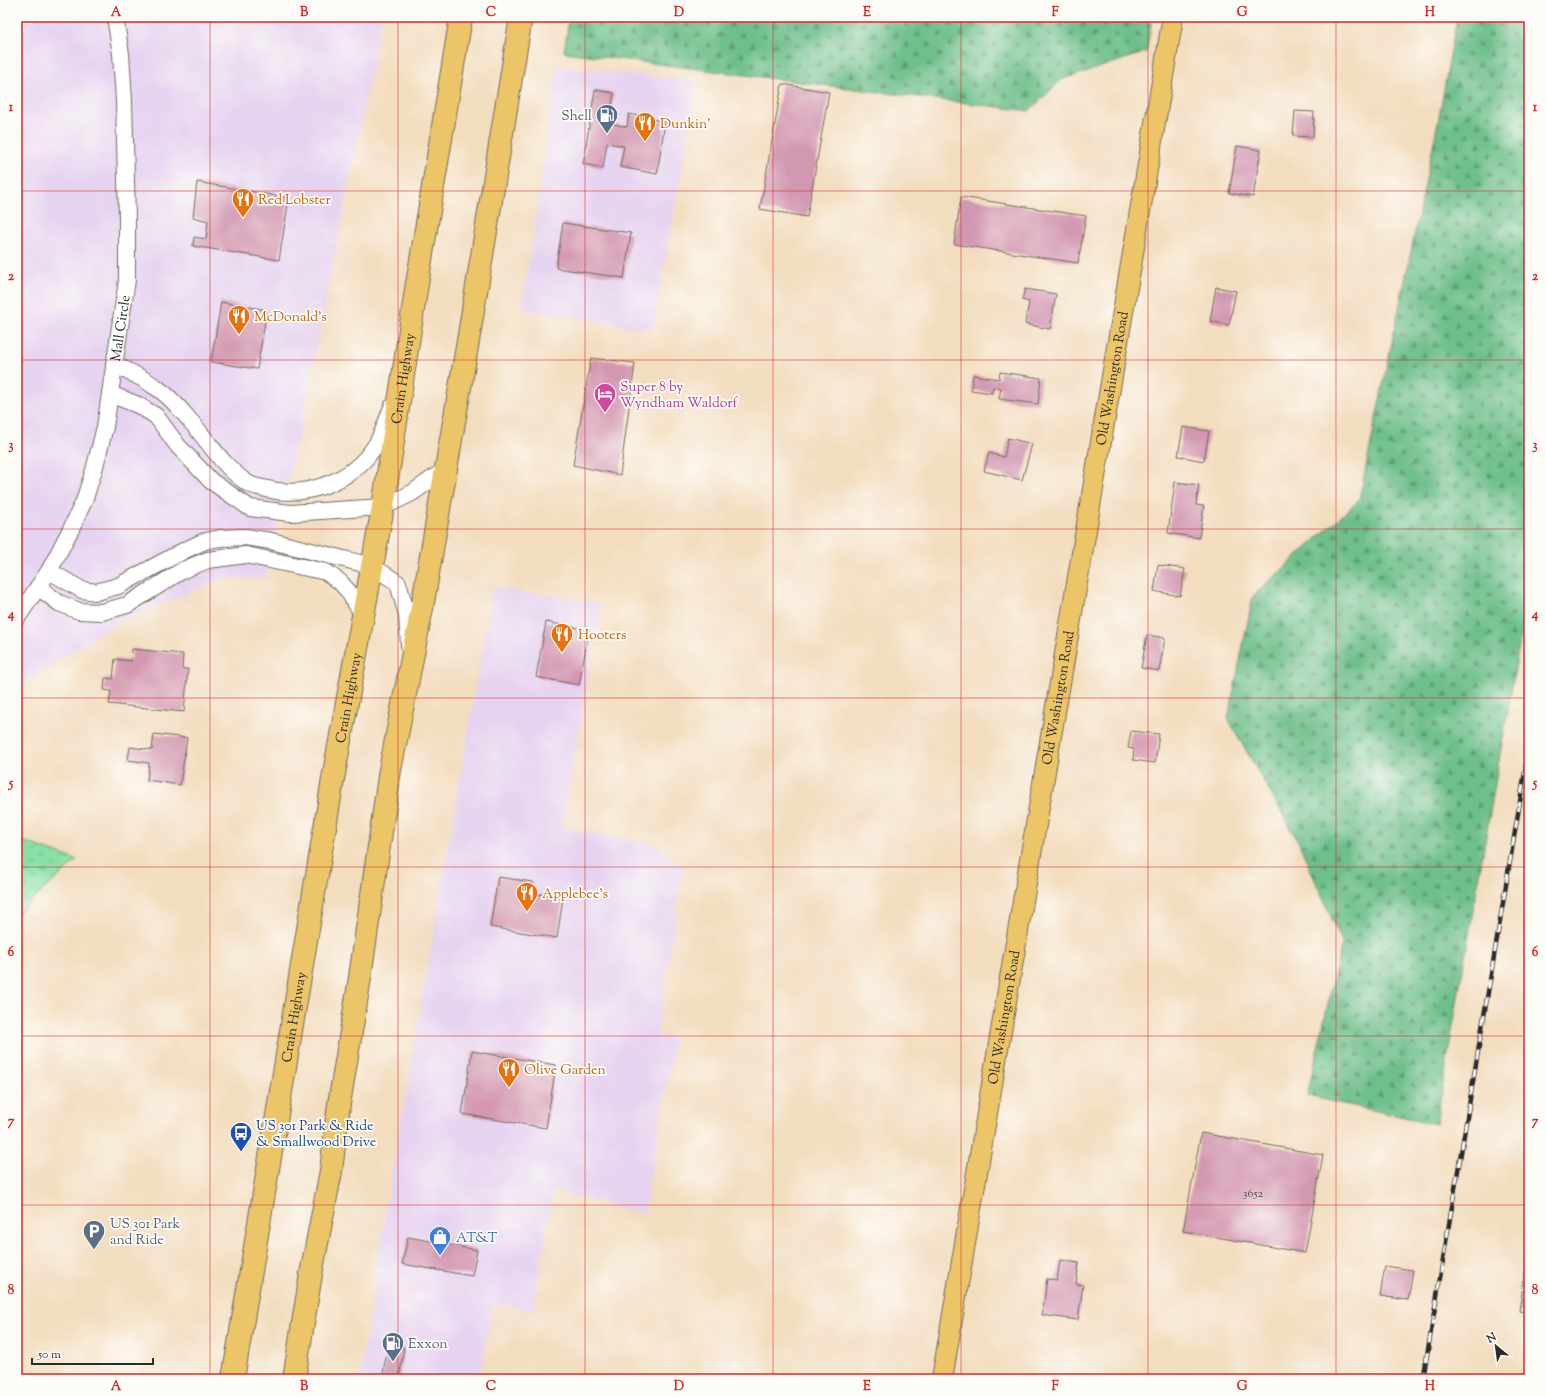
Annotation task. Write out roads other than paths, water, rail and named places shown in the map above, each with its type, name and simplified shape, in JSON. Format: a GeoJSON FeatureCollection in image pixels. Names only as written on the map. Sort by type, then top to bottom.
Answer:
{"type":"FeatureCollection","features":[{"type":"Feature","properties":{"kind":"highway","name":"Crain Highway"},"geometry":{"type":"LineString","coordinates":[[234,1379],[332,779],[372,566],[462,17]]}},
{"type":"Feature","properties":{"kind":"highway"},"geometry":{"type":"LineString","coordinates":[[294,1379],[311,1274],[331,1171],[339,1104],[360,984],[390,770],[422,608],[446,469],[520,17]]}},
{"type":"Feature","properties":{"kind":"main road","name":"Old Washington Road"},"geometry":{"type":"LineString","coordinates":[[942,1379],[1173,17]]}},
{"type":"Feature","properties":{"kind":"street","name":"Mall Circle"},"geometry":{"type":"LineString","coordinates":[[17,618],[49,571],[84,501],[105,427],[127,280],[127,226],[121,54],[115,17]]}},
{"type":"Feature","properties":{"kind":"street"},"geometry":{"type":"LineString","coordinates":[[114,364],[155,386],[193,424],[225,465],[247,484],[269,490],[290,493],[318,488],[338,481],[361,463],[376,446],[401,387]]}},
{"type":"Feature","properties":{"kind":"street"},"geometry":{"type":"LineString","coordinates":[[110,394],[138,405],[156,416],[178,446],[211,482],[250,508],[290,513],[382,507],[412,493],[446,469]]}},
{"type":"Feature","properties":{"kind":"street"},"geometry":{"type":"LineString","coordinates":[[49,571],[82,590],[96,592],[118,586],[197,544],[217,538],[235,537],[271,541],[372,566],[398,583],[407,615],[410,666]]}},
{"type":"Feature","properties":{"kind":"street"},"geometry":{"type":"LineString","coordinates":[[38,587],[59,603],[79,611],[102,612],[127,605],[183,570],[208,560],[246,555],[326,572],[344,586],[363,615]]}},
{"type":"Feature","properties":{"kind":"railway"},"geometry":{"type":"LineString","coordinates":[[1423,1379],[1529,748]]}},
{"type":"Feature","properties":{"kind":"place","name":"Shell"},"geometry":{"type":"Point","coordinates":[607,134]}},
{"type":"Feature","properties":{"kind":"place","name":"Dunkin'"},"geometry":{"type":"Point","coordinates":[645,142]}},
{"type":"Feature","properties":{"kind":"place","name":"Red Lobster"},"geometry":{"type":"Point","coordinates":[243,218]}},
{"type":"Feature","properties":{"kind":"place","name":"McDonald's"},"geometry":{"type":"Point","coordinates":[239,336]}},
{"type":"Feature","properties":{"kind":"place","name":"Super 8 by Wyndham Waldorf"},"geometry":{"type":"Point","coordinates":[605,414]}},
{"type":"Feature","properties":{"kind":"place","name":"Hooters"},"geometry":{"type":"Point","coordinates":[562,654]}},
{"type":"Feature","properties":{"kind":"place","name":"Applebee's"},"geometry":{"type":"Point","coordinates":[527,912]}},
{"type":"Feature","properties":{"kind":"place","name":"Olive Garden"},"geometry":{"type":"Point","coordinates":[509,1088]}},
{"type":"Feature","properties":{"kind":"place","name":"US 301 Park & Ride & Smallwood Drive"},"geometry":{"type":"Point","coordinates":[241,1152]}},
{"type":"Feature","properties":{"kind":"place","name":"US 301 Park and Ride"},"geometry":{"type":"Point","coordinates":[94,1250]}},
{"type":"Feature","properties":{"kind":"place","name":"AT&T"},"geometry":{"type":"Point","coordinates":[440,1256]}},
{"type":"Feature","properties":{"kind":"place","name":"Exxon"},"geometry":{"type":"Point","coordinates":[393,1362]}}]}
